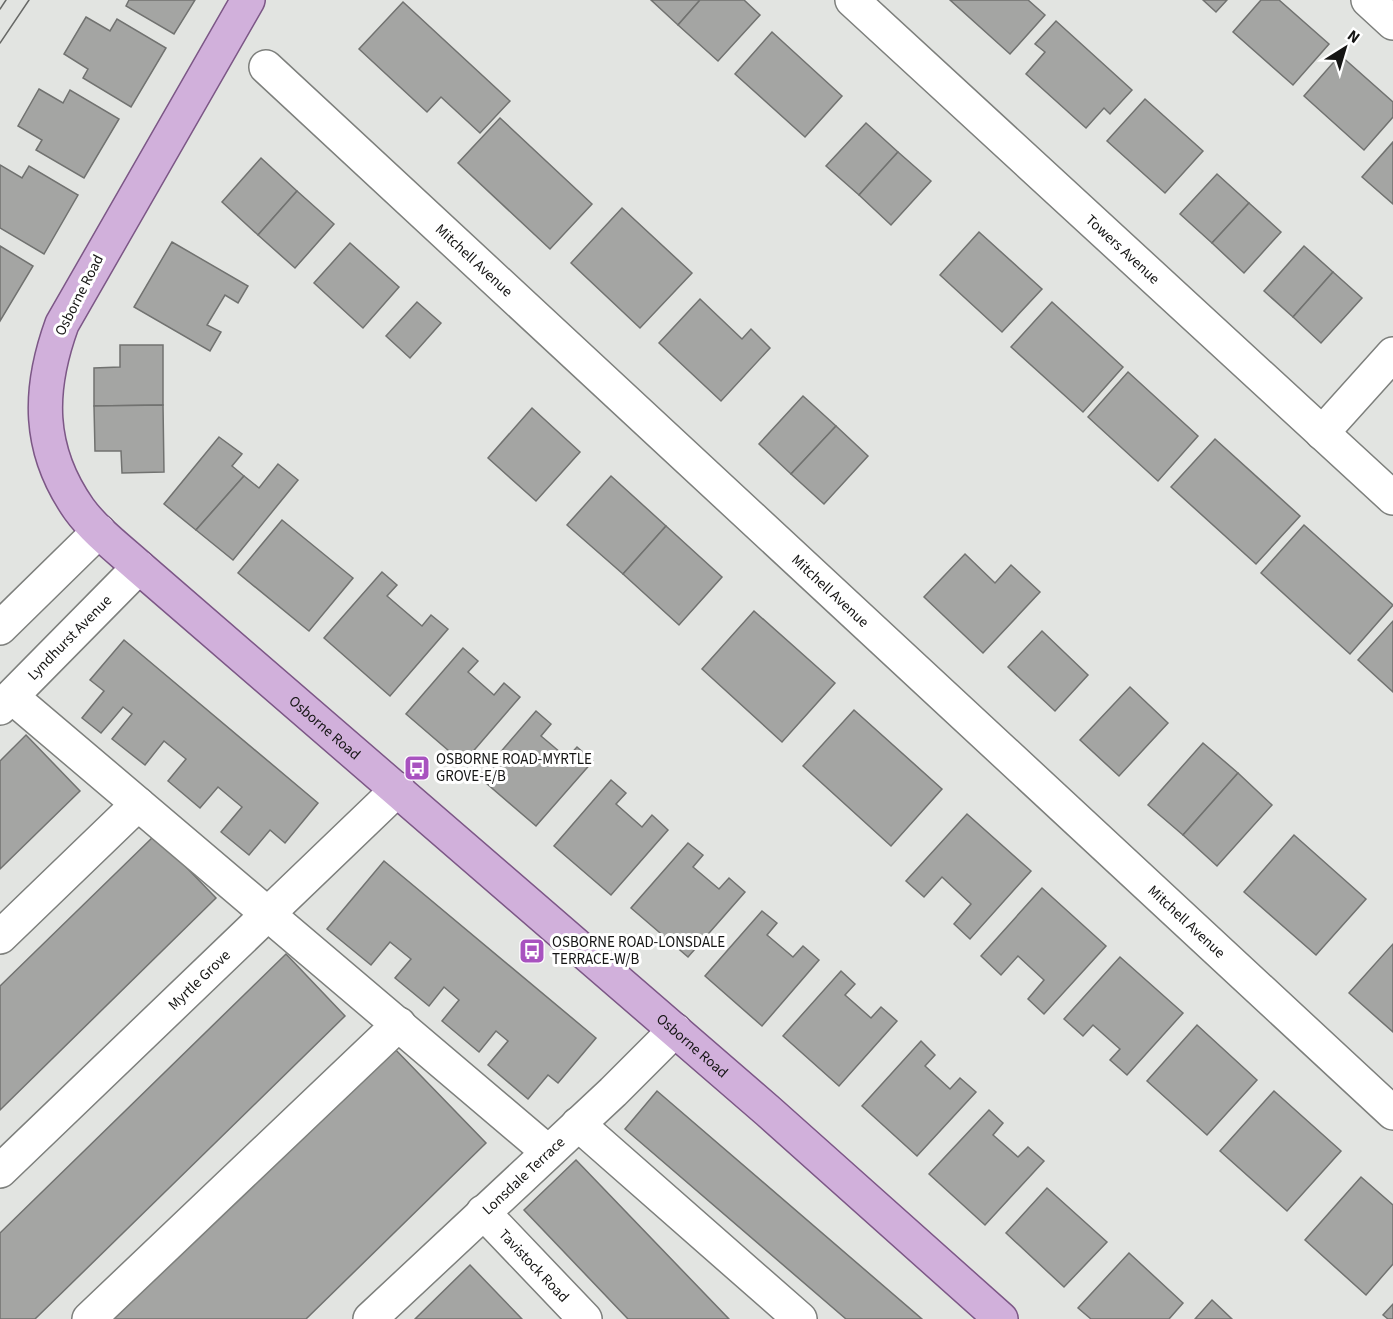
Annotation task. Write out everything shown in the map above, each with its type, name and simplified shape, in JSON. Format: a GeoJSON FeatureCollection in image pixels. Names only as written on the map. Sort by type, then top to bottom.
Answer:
{"type":"FeatureCollection","features":[{"type":"Feature","properties":{"kind":"main road","name":"Osborne Road"},"geometry":{"type":"LineString","coordinates":[[248,0],[84,282],[62,324],[52,351],[44,401],[53,456],[64,484],[80,510],[99,531],[139,567],[675,1030],[1001,1319]]}},
{"type":"Feature","properties":{"kind":"street","name":"Towers Avenue"},"geometry":{"type":"LineString","coordinates":[[852,0],[1393,498]]}},
{"type":"Feature","properties":{"kind":"street"},"geometry":{"type":"LineString","coordinates":[[1368,0],[1393,23]]}},
{"type":"Feature","properties":{"kind":"street","name":"Mitchell Avenue"},"geometry":{"type":"LineString","coordinates":[[266,67],[1393,1113]]}},
{"type":"Feature","properties":{"kind":"street"},"geometry":{"type":"LineString","coordinates":[[1322,433],[1393,354]]}},
{"type":"Feature","properties":{"kind":"street"},"geometry":{"type":"LineString","coordinates":[[0,628],[99,531]]}},
{"type":"Feature","properties":{"kind":"street","name":"Lyndhurst Avenue"},"geometry":{"type":"LineString","coordinates":[[6,702],[139,567]]}},
{"type":"Feature","properties":{"kind":"street"},"geometry":{"type":"LineString","coordinates":[[6,702],[138,804],[547,1151]]}},
{"type":"Feature","properties":{"kind":"street","name":"Myrtle Grove"},"geometry":{"type":"LineString","coordinates":[[0,1171],[398,789]]}},
{"type":"Feature","properties":{"kind":"street"},"geometry":{"type":"LineString","coordinates":[[0,937],[138,804]]}},
{"type":"Feature","properties":{"kind":"street"},"geometry":{"type":"LineString","coordinates":[[89,1319],[399,1024]]}},
{"type":"Feature","properties":{"kind":"street","name":"Lonsdale Terrace"},"geometry":{"type":"LineString","coordinates":[[370,1319],[675,1030]]}},
{"type":"Feature","properties":{"kind":"street"},"geometry":{"type":"LineString","coordinates":[[578,1124],[800,1319]]}},
{"type":"Feature","properties":{"kind":"street","name":"Tavistock Road"},"geometry":{"type":"LineString","coordinates":[[483,1212],[585,1319]]}},
{"type":"Feature","properties":{"kind":"building"},"geometry":{"type":"Polygon","coordinates":[[[129,0],[195,0],[174,34],[126,6],[129,0]]]}},
{"type":"Feature","properties":{"kind":"building"},"geometry":{"type":"Polygon","coordinates":[[[651,0],[700,0],[678,25],[651,0]]]}},
{"type":"Feature","properties":{"kind":"building"},"geometry":{"type":"Polygon","coordinates":[[[700,0],[744,0],[760,15],[718,61],[678,25],[700,0]]]}},
{"type":"Feature","properties":{"kind":"building"},"geometry":{"type":"Polygon","coordinates":[[[950,0],[1028,0],[1045,15],[1010,54],[950,0]]]}},
{"type":"Feature","properties":{"kind":"building"},"geometry":{"type":"Polygon","coordinates":[[[1203,0],[1227,0],[1216,12],[1203,0]]]}},
{"type":"Feature","properties":{"kind":"building"},"geometry":{"type":"Polygon","coordinates":[[[1261,0],[1279,0],[1329,44],[1293,85],[1233,32],[1261,0]]]}},
{"type":"Feature","properties":{"kind":"building"},"geometry":{"type":"Polygon","coordinates":[[[403,2],[510,101],[480,133],[441,97],[427,112],[359,49],[403,2]]]}},
{"type":"Feature","properties":{"kind":"building"},"geometry":{"type":"Polygon","coordinates":[[[86,17],[110,31],[117,19],[166,48],[131,107],[83,78],[88,69],[64,54],[86,17]]]}},
{"type":"Feature","properties":{"kind":"building"},"geometry":{"type":"Polygon","coordinates":[[[1056,21],[1132,90],[1110,114],[1104,108],[1086,128],[1026,74],[1045,52],[1035,44],[1056,21]]]}},
{"type":"Feature","properties":{"kind":"building"},"geometry":{"type":"Polygon","coordinates":[[[772,32],[842,96],[805,137],[735,74],[772,32]]]}},
{"type":"Feature","properties":{"kind":"building"},"geometry":{"type":"Polygon","coordinates":[[[1340,55],[1393,102],[1393,117],[1364,150],[1304,96],[1340,55]]]}},
{"type":"Feature","properties":{"kind":"building"},"geometry":{"type":"Polygon","coordinates":[[[39,89],[63,103],[70,90],[119,119],[84,178],[36,150],[42,140],[18,126],[39,89]]]}},
{"type":"Feature","properties":{"kind":"building"},"geometry":{"type":"Polygon","coordinates":[[[1145,99],[1203,151],[1165,193],[1107,141],[1145,99]]]}},
{"type":"Feature","properties":{"kind":"building"},"geometry":{"type":"Polygon","coordinates":[[[500,118],[592,204],[550,249],[458,163],[500,118]]]}},
{"type":"Feature","properties":{"kind":"building"},"geometry":{"type":"Polygon","coordinates":[[[866,123],[898,152],[859,195],[826,166],[866,123]]]}},
{"type":"Feature","properties":{"kind":"building"},"geometry":{"type":"Polygon","coordinates":[[[1393,142],[1393,204],[1362,177],[1393,142]]]}},
{"type":"Feature","properties":{"kind":"building"},"geometry":{"type":"Polygon","coordinates":[[[898,152],[931,181],[891,225],[859,195],[898,152]]]}},
{"type":"Feature","properties":{"kind":"building"},"geometry":{"type":"Polygon","coordinates":[[[261,158],[297,191],[258,235],[222,202],[261,158]]]}},
{"type":"Feature","properties":{"kind":"building"},"geometry":{"type":"Polygon","coordinates":[[[0,165],[22,178],[29,166],[78,195],[44,254],[0,228],[0,165]]]}},
{"type":"Feature","properties":{"kind":"building"},"geometry":{"type":"Polygon","coordinates":[[[1217,174],[1249,203],[1212,243],[1180,214],[1217,174]]]}},
{"type":"Feature","properties":{"kind":"building"},"geometry":{"type":"Polygon","coordinates":[[[297,191],[334,224],[295,268],[258,235],[297,191]]]}},
{"type":"Feature","properties":{"kind":"building"},"geometry":{"type":"Polygon","coordinates":[[[1249,203],[1281,232],[1244,273],[1212,243],[1249,203]]]}},
{"type":"Feature","properties":{"kind":"building"},"geometry":{"type":"Polygon","coordinates":[[[622,208],[692,273],[640,328],[571,263],[622,208]]]}},
{"type":"Feature","properties":{"kind":"building"},"geometry":{"type":"Polygon","coordinates":[[[979,232],[1042,289],[1002,332],[940,275],[979,232]]]}},
{"type":"Feature","properties":{"kind":"building"},"geometry":{"type":"Polygon","coordinates":[[[172,242],[248,286],[238,303],[225,295],[207,325],[221,332],[210,351],[134,307],[172,242]]]}},
{"type":"Feature","properties":{"kind":"building"},"geometry":{"type":"Polygon","coordinates":[[[350,243],[399,287],[363,328],[314,283],[350,243]]]}},
{"type":"Feature","properties":{"kind":"building"},"geometry":{"type":"Polygon","coordinates":[[[0,246],[33,266],[0,321],[0,246]]]}},
{"type":"Feature","properties":{"kind":"building"},"geometry":{"type":"Polygon","coordinates":[[[1304,246],[1333,272],[1293,317],[1264,291],[1304,246]]]}},
{"type":"Feature","properties":{"kind":"building"},"geometry":{"type":"Polygon","coordinates":[[[1333,272],[1362,298],[1321,343],[1293,317],[1333,272]]]}},
{"type":"Feature","properties":{"kind":"building"},"geometry":{"type":"Polygon","coordinates":[[[700,299],[742,339],[751,329],[770,348],[721,401],[659,343],[700,299]]]}},
{"type":"Feature","properties":{"kind":"building"},"geometry":{"type":"Polygon","coordinates":[[[417,302],[441,323],[410,358],[386,336],[417,302]]]}},
{"type":"Feature","properties":{"kind":"building"},"geometry":{"type":"Polygon","coordinates":[[[1052,302],[1123,367],[1083,412],[1011,347],[1052,302]]]}},
{"type":"Feature","properties":{"kind":"building"},"geometry":{"type":"Polygon","coordinates":[[[120,345],[163,345],[163,405],[94,406],[94,368],[120,367],[120,345]]]}},
{"type":"Feature","properties":{"kind":"building"},"geometry":{"type":"Polygon","coordinates":[[[1128,372],[1198,436],[1158,481],[1088,417],[1128,372]]]}},
{"type":"Feature","properties":{"kind":"building"},"geometry":{"type":"Polygon","coordinates":[[[803,396],[836,426],[791,474],[759,444],[803,396]]]}},
{"type":"Feature","properties":{"kind":"building"},"geometry":{"type":"Polygon","coordinates":[[[163,405],[164,472],[122,473],[121,451],[95,451],[94,406],[163,405]]]}},
{"type":"Feature","properties":{"kind":"building"},"geometry":{"type":"Polygon","coordinates":[[[532,408],[580,452],[536,501],[488,458],[532,408]]]}},
{"type":"Feature","properties":{"kind":"building"},"geometry":{"type":"Polygon","coordinates":[[[836,426],[868,456],[824,504],[791,474],[836,426]]]}},
{"type":"Feature","properties":{"kind":"building"},"geometry":{"type":"Polygon","coordinates":[[[219,437],[242,454],[232,466],[244,476],[196,530],[164,504],[219,437]]]}},
{"type":"Feature","properties":{"kind":"building"},"geometry":{"type":"Polygon","coordinates":[[[1215,439],[1300,516],[1256,564],[1171,487],[1215,439]]]}},
{"type":"Feature","properties":{"kind":"building"},"geometry":{"type":"Polygon","coordinates":[[[278,464],[298,480],[233,560],[196,530],[244,476],[259,488],[278,464]]]}},
{"type":"Feature","properties":{"kind":"building"},"geometry":{"type":"Polygon","coordinates":[[[611,476],[666,526],[623,574],[567,525],[611,476]]]}},
{"type":"Feature","properties":{"kind":"building"},"geometry":{"type":"Polygon","coordinates":[[[282,520],[353,578],[309,631],[238,573],[282,520]]]}},
{"type":"Feature","properties":{"kind":"building"},"geometry":{"type":"Polygon","coordinates":[[[1304,525],[1393,605],[1350,654],[1261,573],[1304,525]]]}},
{"type":"Feature","properties":{"kind":"building"},"geometry":{"type":"Polygon","coordinates":[[[666,526],[722,577],[679,625],[623,574],[666,526]]]}},
{"type":"Feature","properties":{"kind":"building"},"geometry":{"type":"Polygon","coordinates":[[[965,554],[995,583],[1011,565],[1040,592],[983,653],[924,597],[965,554]]]}},
{"type":"Feature","properties":{"kind":"building"},"geometry":{"type":"Polygon","coordinates":[[[382,572],[397,585],[387,596],[422,626],[431,615],[448,629],[390,696],[324,638],[382,572]]]}},
{"type":"Feature","properties":{"kind":"building"},"geometry":{"type":"Polygon","coordinates":[[[754,611],[835,683],[782,742],[702,669],[754,611]]]}},
{"type":"Feature","properties":{"kind":"building"},"geometry":{"type":"Polygon","coordinates":[[[1393,621],[1393,692],[1358,660],[1393,621]]]}},
{"type":"Feature","properties":{"kind":"building"},"geometry":{"type":"Polygon","coordinates":[[[1042,631],[1088,675],[1055,711],[1008,667],[1042,631]]]}},
{"type":"Feature","properties":{"kind":"building"},"geometry":{"type":"Polygon","coordinates":[[[124,640],[318,803],[285,843],[270,830],[249,855],[221,832],[242,807],[218,787],[200,808],[168,781],[186,759],[164,741],[145,765],[112,739],[132,714],[123,707],[101,733],[82,718],[104,691],[90,680],[124,640]]]}},
{"type":"Feature","properties":{"kind":"building"},"geometry":{"type":"Polygon","coordinates":[[[463,648],[478,661],[468,672],[494,695],[504,683],[520,697],[463,763],[406,714],[463,648]]]}},
{"type":"Feature","properties":{"kind":"building"},"geometry":{"type":"Polygon","coordinates":[[[1130,687],[1168,723],[1119,776],[1080,740],[1130,687]]]}},
{"type":"Feature","properties":{"kind":"building"},"geometry":{"type":"Polygon","coordinates":[[[854,710],[942,789],[891,846],[803,766],[854,710]]]}},
{"type":"Feature","properties":{"kind":"building"},"geometry":{"type":"Polygon","coordinates":[[[536,711],[551,724],[541,736],[567,758],[577,747],[593,761],[536,826],[479,777],[536,711]]]}},
{"type":"Feature","properties":{"kind":"building"},"geometry":{"type":"Polygon","coordinates":[[[26,735],[80,791],[0,869],[0,761],[26,735]]]}},
{"type":"Feature","properties":{"kind":"building"},"geometry":{"type":"Polygon","coordinates":[[[1203,743],[1238,773],[1183,835],[1148,805],[1203,743]]]}},
{"type":"Feature","properties":{"kind":"building"},"geometry":{"type":"Polygon","coordinates":[[[1238,773],[1272,805],[1217,866],[1183,835],[1238,773]]]}},
{"type":"Feature","properties":{"kind":"building"},"geometry":{"type":"Polygon","coordinates":[[[611,780],[626,793],[616,804],[642,827],[652,815],[668,830],[611,895],[554,846],[611,780]]]}},
{"type":"Feature","properties":{"kind":"building"},"geometry":{"type":"Polygon","coordinates":[[[967,814],[1031,871],[970,939],[954,924],[971,904],[942,877],[924,897],[906,881],[967,814]]]}},
{"type":"Feature","properties":{"kind":"building"},"geometry":{"type":"Polygon","coordinates":[[[155,835],[216,898],[0,1110],[0,986],[155,835]]]}},
{"type":"Feature","properties":{"kind":"building"},"geometry":{"type":"Polygon","coordinates":[[[1294,835],[1366,899],[1316,955],[1244,892],[1294,835]]]}},
{"type":"Feature","properties":{"kind":"building"},"geometry":{"type":"Polygon","coordinates":[[[688,843],[703,855],[693,867],[719,889],[729,878],[745,892],[688,957],[631,908],[688,843]]]}},
{"type":"Feature","properties":{"kind":"building"},"geometry":{"type":"Polygon","coordinates":[[[384,861],[596,1038],[558,1083],[548,1075],[528,1099],[488,1065],[508,1041],[496,1031],[479,1052],[442,1021],[459,1000],[444,987],[429,1006],[395,978],[411,959],[390,942],[371,965],[327,929],[384,861]]]}},
{"type":"Feature","properties":{"kind":"building"},"geometry":{"type":"Polygon","coordinates":[[[1042,888],[1106,946],[1044,1014],[1028,999],[1044,980],[1018,956],[1001,975],[981,956],[1042,888]]]}},
{"type":"Feature","properties":{"kind":"building"},"geometry":{"type":"Polygon","coordinates":[[[762,911],[777,923],[767,935],[793,957],[803,946],[819,960],[762,1026],[705,976],[762,911]]]}},
{"type":"Feature","properties":{"kind":"building"},"geometry":{"type":"Polygon","coordinates":[[[1393,944],[1393,1032],[1349,993],[1393,944]]]}},
{"type":"Feature","properties":{"kind":"building"},"geometry":{"type":"Polygon","coordinates":[[[286,954],[345,1016],[35,1319],[0,1319],[0,1233],[286,954]]]}},
{"type":"Feature","properties":{"kind":"building"},"geometry":{"type":"Polygon","coordinates":[[[1120,957],[1183,1013],[1127,1075],[1110,1060],[1120,1049],[1093,1025],[1083,1036],[1064,1019],[1120,957]]]}},
{"type":"Feature","properties":{"kind":"building"},"geometry":{"type":"Polygon","coordinates":[[[841,971],[855,984],[845,995],[871,1018],[881,1007],[897,1021],[839,1086],[783,1036],[841,971]]]}},
{"type":"Feature","properties":{"kind":"building"},"geometry":{"type":"Polygon","coordinates":[[[1197,1025],[1257,1080],[1207,1135],[1147,1081],[1197,1025]]]}},
{"type":"Feature","properties":{"kind":"building"},"geometry":{"type":"Polygon","coordinates":[[[921,1041],[935,1055],[925,1066],[950,1089],[960,1078],[976,1092],[917,1156],[862,1106],[921,1041]]]}},
{"type":"Feature","properties":{"kind":"building"},"geometry":{"type":"Polygon","coordinates":[[[391,1045],[486,1143],[306,1319],[110,1319],[391,1045]]]}},
{"type":"Feature","properties":{"kind":"building"},"geometry":{"type":"Polygon","coordinates":[[[657,1091],[922,1319],[846,1319],[625,1129],[657,1091]]]}},
{"type":"Feature","properties":{"kind":"building"},"geometry":{"type":"Polygon","coordinates":[[[1274,1091],[1341,1151],[1287,1211],[1220,1151],[1274,1091]]]}},
{"type":"Feature","properties":{"kind":"building"},"geometry":{"type":"Polygon","coordinates":[[[989,1110],[1003,1123],[993,1135],[1018,1157],[1028,1147],[1044,1161],[985,1225],[929,1174],[989,1110]]]}},
{"type":"Feature","properties":{"kind":"building"},"geometry":{"type":"Polygon","coordinates":[[[576,1160],[729,1319],[628,1319],[524,1210],[576,1160]]]}},
{"type":"Feature","properties":{"kind":"building"},"geometry":{"type":"Polygon","coordinates":[[[1361,1177],[1393,1205],[1393,1264],[1366,1295],[1305,1240],[1361,1177]]]}},
{"type":"Feature","properties":{"kind":"building"},"geometry":{"type":"Polygon","coordinates":[[[1047,1188],[1107,1242],[1064,1287],[1006,1233],[1047,1188]]]}},
{"type":"Feature","properties":{"kind":"building"},"geometry":{"type":"Polygon","coordinates":[[[1129,1253],[1183,1303],[1169,1319],[1091,1319],[1078,1308],[1129,1253]]]}},
{"type":"Feature","properties":{"kind":"building"},"geometry":{"type":"Polygon","coordinates":[[[470,1265],[522,1319],[415,1319],[470,1265]]]}},
{"type":"Feature","properties":{"kind":"building"},"geometry":{"type":"Polygon","coordinates":[[[1212,1300],[1232,1319],[1195,1319],[1212,1300]]]}},
{"type":"Feature","properties":{"kind":"building"},"geometry":{"type":"Polygon","coordinates":[[[1393,1304],[1393,1319],[1388,1319],[1383,1315],[1393,1304]]]}},
{"type":"Feature","properties":{"kind":"tram line"},"geometry":{"type":"LineString","coordinates":[[0,9],[6,0]]}},
{"type":"Feature","properties":{"kind":"tram line"},"geometry":{"type":"LineString","coordinates":[[0,43],[29,0]]}},
{"type":"Feature","properties":{"kind":"place","name":"OSBORNE ROAD-MYRTLE GROVE-E/B"},"geometry":{"type":"Point","coordinates":[417,768]}},
{"type":"Feature","properties":{"kind":"place","name":"OSBORNE ROAD-LONSDALE TERRACE-W/B"},"geometry":{"type":"Point","coordinates":[532,951]}}]}
